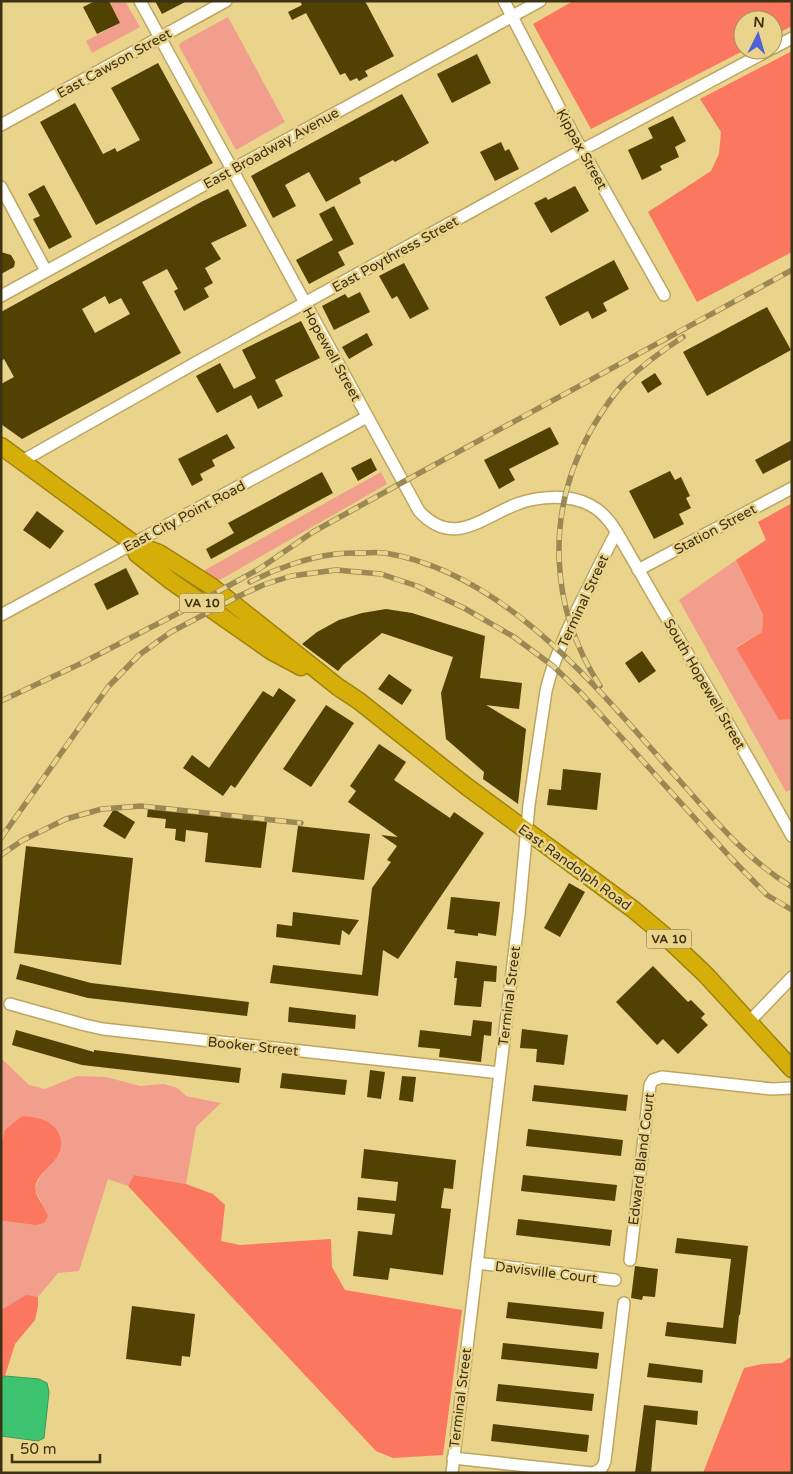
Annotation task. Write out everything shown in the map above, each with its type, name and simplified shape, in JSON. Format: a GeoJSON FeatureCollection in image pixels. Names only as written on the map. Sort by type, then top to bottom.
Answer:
{"type":"FeatureCollection","features":[{"type":"Feature","properties":{"kind":"highway","name":"East Randolph Road"},"geometry":{"type":"LineString","coordinates":[[1,446],[133,543],[159,553],[211,586],[338,688],[393,728],[466,786],[634,910],[706,975],[792,1069]]}},
{"type":"Feature","properties":{"kind":"street","name":"Hopewell Street"},"geometry":{"type":"LineString","coordinates":[[140,1],[367,417],[419,511],[427,520],[447,529],[460,529],[481,522],[524,502],[556,498],[579,501],[590,505],[605,516],[616,533]]}},
{"type":"Feature","properties":{"kind":"street","name":"East Cawson Street"},"geometry":{"type":"LineString","coordinates":[[1,125],[226,1]]}},
{"type":"Feature","properties":{"kind":"street","name":"Kippax Street"},"geometry":{"type":"LineString","coordinates":[[504,1],[582,150],[664,295]]}},
{"type":"Feature","properties":{"kind":"street","name":"East Broadway Avenue"},"geometry":{"type":"LineString","coordinates":[[1,296],[540,1]]}},
{"type":"Feature","properties":{"kind":"street","name":"East Poythress Street"},"geometry":{"type":"LineString","coordinates":[[22,461],[197,362],[582,150],[751,60]]}},
{"type":"Feature","properties":{"kind":"street"},"geometry":{"type":"LineString","coordinates":[[1,187],[46,271]]}},
{"type":"Feature","properties":{"kind":"street","name":"East City Point Road"},"geometry":{"type":"LineString","coordinates":[[1,616],[367,417]]}},
{"type":"Feature","properties":{"kind":"street","name":"Station Street"},"geometry":{"type":"LineString","coordinates":[[638,570],[792,488]]}},
{"type":"Feature","properties":{"kind":"street","name":"South Hopewell Street"},"geometry":{"type":"LineString","coordinates":[[616,533],[738,740],[792,836]]}},
{"type":"Feature","properties":{"kind":"street","name":"Terminal Street"},"geometry":{"type":"LineString","coordinates":[[452,1473],[540,729],[550,674],[566,633],[616,533]]}},
{"type":"Feature","properties":{"kind":"street"},"geometry":{"type":"LineString","coordinates":[[749,1022],[792,977]]}},
{"type":"Feature","properties":{"kind":"street","name":"Booker Street"},"geometry":{"type":"LineString","coordinates":[[10,1004],[85,1025],[103,1028],[500,1073]]}},
{"type":"Feature","properties":{"kind":"street","name":"Edward Bland Court"},"geometry":{"type":"LineString","coordinates":[[630,1260],[650,1085],[653,1080],[662,1077],[772,1089],[792,1088]]}},
{"type":"Feature","properties":{"kind":"street","name":"Davisville Court"},"geometry":{"type":"LineString","coordinates":[[477,1263],[615,1280]]}},
{"type":"Feature","properties":{"kind":"street"},"geometry":{"type":"LineString","coordinates":[[453,1458],[592,1473],[598,1471],[605,1461],[624,1303]]}},
{"type":"Feature","properties":{"kind":"shaded area"},"geometry":{"type":"Polygon","coordinates":[[[109,1],[125,1],[140,27],[92,53],[86,41],[120,23],[109,1]]]}},
{"type":"Feature","properties":{"kind":"shaded area"},"geometry":{"type":"Polygon","coordinates":[[[573,1],[792,1],[792,26],[783,31],[783,10],[733,10],[733,56],[591,129],[533,24],[573,1]]]}},
{"type":"Feature","properties":{"kind":"shaded area"},"geometry":{"type":"Polygon","coordinates":[[[228,17],[285,122],[236,150],[179,45],[228,17]]]}},
{"type":"Feature","properties":{"kind":"shaded area"},"geometry":{"type":"Polygon","coordinates":[[[792,51],[792,252],[697,302],[648,212],[711,171],[719,154],[721,132],[700,99],[775,60],[783,60],[783,56],[792,51]]]}},
{"type":"Feature","properties":{"kind":"shaded area"},"geometry":{"type":"Polygon","coordinates":[[[381,472],[387,484],[218,581],[203,571],[381,472]]]}},
{"type":"Feature","properties":{"kind":"shaded area"},"geometry":{"type":"Polygon","coordinates":[[[792,503],[792,719],[779,720],[736,648],[762,632],[763,615],[736,560],[766,540],[758,522],[792,503]]]}},
{"type":"Feature","properties":{"kind":"shaded area"},"geometry":{"type":"Polygon","coordinates":[[[736,560],[763,616],[762,632],[736,647],[779,720],[792,719],[792,789],[786,792],[679,600],[736,560]]]}},
{"type":"Feature","properties":{"kind":"shaded area"},"geometry":{"type":"Polygon","coordinates":[[[1,1058],[29,1085],[45,1089],[77,1076],[106,1077],[140,1086],[163,1084],[175,1087],[186,1096],[221,1103],[196,1127],[186,1184],[134,1175],[128,1186],[108,1179],[79,1271],[58,1273],[38,1297],[26,1296],[1,1310],[1,1222],[35,1225],[41,1201],[36,1193],[36,1185],[60,1152],[1,1146],[1,1058]]]}},
{"type":"Feature","properties":{"kind":"shaded area"},"geometry":{"type":"Polygon","coordinates":[[[22,1116],[47,1121],[58,1132],[61,1142],[60,1151],[56,1158],[39,1177],[36,1184],[36,1194],[48,1216],[44,1223],[35,1225],[1,1222],[1,1146],[5,1130],[22,1116]]]}},
{"type":"Feature","properties":{"kind":"shaded area"},"geometry":{"type":"Polygon","coordinates":[[[134,1175],[186,1184],[213,1194],[225,1205],[221,1241],[240,1245],[331,1239],[332,1267],[345,1290],[462,1310],[443,1455],[393,1458],[376,1451],[128,1186],[134,1175]]]}},
{"type":"Feature","properties":{"kind":"shaded area"},"geometry":{"type":"Polygon","coordinates":[[[26,1295],[38,1297],[35,1320],[15,1344],[5,1376],[1,1379],[1,1310],[26,1295]]]}},
{"type":"Feature","properties":{"kind":"shaded area"},"geometry":{"type":"Polygon","coordinates":[[[792,1356],[792,1473],[703,1473],[744,1368],[762,1364],[782,1363],[792,1356]]]}},
{"type":"Feature","properties":{"kind":"shaded area"},"geometry":{"type":"Polygon","coordinates":[[[5,1376],[39,1379],[47,1383],[49,1392],[44,1438],[38,1441],[1,1436],[1,1379],[5,1376]]]}},
{"type":"Feature","properties":{"kind":"building"},"geometry":{"type":"Polygon","coordinates":[[[95,1],[109,1],[120,23],[97,34],[83,7],[95,1]]]}},
{"type":"Feature","properties":{"kind":"building"},"geometry":{"type":"Polygon","coordinates":[[[155,1],[187,1],[162,14],[155,1]]]}},
{"type":"Feature","properties":{"kind":"building"},"geometry":{"type":"Polygon","coordinates":[[[300,1],[365,1],[394,56],[365,71],[368,76],[359,81],[357,78],[350,81],[345,73],[340,75],[306,13],[292,20],[288,12],[302,5],[300,1]]]}},
{"type":"Feature","properties":{"kind":"building"},"geometry":{"type":"Polygon","coordinates":[[[477,54],[491,83],[452,103],[437,74],[477,54]]]}},
{"type":"Feature","properties":{"kind":"building"},"geometry":{"type":"Polygon","coordinates":[[[158,63],[213,163],[96,225],[40,122],[75,103],[103,154],[115,148],[117,152],[140,140],[111,88],[158,63]]]}},
{"type":"Feature","properties":{"kind":"building"},"geometry":{"type":"Polygon","coordinates":[[[402,94],[429,143],[395,162],[393,160],[359,178],[361,183],[326,202],[309,172],[285,185],[296,206],[273,218],[251,176],[402,94]]]}},
{"type":"Feature","properties":{"kind":"building"},"geometry":{"type":"Polygon","coordinates":[[[673,116],[686,141],[675,147],[679,157],[660,166],[662,170],[642,180],[628,150],[653,138],[648,128],[673,116]]]}},
{"type":"Feature","properties":{"kind":"building"},"geometry":{"type":"Polygon","coordinates":[[[501,142],[505,151],[509,149],[519,169],[495,181],[480,152],[501,142]]]}},
{"type":"Feature","properties":{"kind":"building"},"geometry":{"type":"Polygon","coordinates":[[[44,185],[72,237],[49,249],[33,219],[40,216],[28,194],[44,185]]]}},
{"type":"Feature","properties":{"kind":"building"},"geometry":{"type":"Polygon","coordinates":[[[575,186],[589,211],[551,233],[534,203],[546,197],[548,200],[575,186]]]}},
{"type":"Feature","properties":{"kind":"building"},"geometry":{"type":"Polygon","coordinates":[[[228,189],[247,226],[211,243],[221,259],[205,268],[213,283],[204,288],[209,297],[184,311],[174,291],[178,289],[167,269],[142,282],[181,353],[22,439],[1,424],[1,384],[14,377],[4,359],[1,361],[1,312],[228,189]],[[105,296],[82,309],[95,333],[130,314],[121,298],[109,304],[105,296]]]}},
{"type":"Feature","properties":{"kind":"building"},"geometry":{"type":"Polygon","coordinates":[[[334,206],[354,244],[338,252],[345,265],[309,284],[296,260],[333,240],[319,214],[334,206]]]}},
{"type":"Feature","properties":{"kind":"building"},"geometry":{"type":"Polygon","coordinates":[[[1,252],[11,255],[15,262],[14,267],[1,274],[1,252]]]}},
{"type":"Feature","properties":{"kind":"building"},"geometry":{"type":"Polygon","coordinates":[[[614,260],[629,289],[603,303],[607,311],[592,319],[588,311],[560,326],[545,297],[614,260]]]}},
{"type":"Feature","properties":{"kind":"building"},"geometry":{"type":"Polygon","coordinates":[[[404,263],[429,309],[410,319],[397,296],[392,299],[379,276],[404,263]]]}},
{"type":"Feature","properties":{"kind":"building"},"geometry":{"type":"Polygon","coordinates":[[[360,292],[370,312],[334,330],[322,306],[345,294],[348,298],[360,292]]]}},
{"type":"Feature","properties":{"kind":"building"},"geometry":{"type":"Polygon","coordinates":[[[767,307],[791,350],[707,396],[683,352],[767,307]]]}},
{"type":"Feature","properties":{"kind":"building"},"geometry":{"type":"Polygon","coordinates":[[[301,321],[320,358],[275,380],[283,396],[258,409],[251,395],[217,413],[196,376],[220,363],[234,389],[256,378],[242,350],[301,321]]]}},
{"type":"Feature","properties":{"kind":"building"},"geometry":{"type":"Polygon","coordinates":[[[367,333],[373,345],[349,359],[342,347],[367,333]]]}},
{"type":"Feature","properties":{"kind":"building"},"geometry":{"type":"Polygon","coordinates":[[[655,373],[662,384],[648,393],[641,382],[655,373]]]}},
{"type":"Feature","properties":{"kind":"building"},"geometry":{"type":"Polygon","coordinates":[[[550,427],[559,444],[509,469],[515,480],[499,489],[484,460],[550,427]]]}},
{"type":"Feature","properties":{"kind":"building"},"geometry":{"type":"Polygon","coordinates":[[[227,434],[235,448],[212,460],[215,466],[200,474],[203,480],[192,486],[178,459],[227,434]]]}},
{"type":"Feature","properties":{"kind":"building"},"geometry":{"type":"Polygon","coordinates":[[[792,440],[792,459],[763,474],[755,460],[792,440]]]}},
{"type":"Feature","properties":{"kind":"building"},"geometry":{"type":"Polygon","coordinates":[[[371,458],[377,470],[358,481],[351,468],[371,458]]]}},
{"type":"Feature","properties":{"kind":"building"},"geometry":{"type":"Polygon","coordinates":[[[670,471],[675,480],[681,477],[690,496],[686,498],[691,508],[679,514],[684,524],[654,539],[629,491],[670,471]]]}},
{"type":"Feature","properties":{"kind":"building"},"geometry":{"type":"Polygon","coordinates":[[[322,472],[333,493],[211,559],[206,549],[234,533],[228,523],[322,472]]]}},
{"type":"Feature","properties":{"kind":"building"},"geometry":{"type":"Polygon","coordinates":[[[37,511],[64,531],[50,549],[23,530],[37,511]]]}},
{"type":"Feature","properties":{"kind":"building"},"geometry":{"type":"Polygon","coordinates":[[[126,568],[139,594],[107,610],[94,584],[126,568]]]}},
{"type":"Feature","properties":{"kind":"building"},"geometry":{"type":"Polygon","coordinates":[[[386,609],[412,613],[485,636],[480,678],[522,683],[519,709],[486,705],[526,729],[518,804],[483,779],[484,772],[446,739],[441,693],[453,657],[382,633],[338,671],[302,644],[317,632],[339,620],[362,613],[386,609]]]}},
{"type":"Feature","properties":{"kind":"building"},"geometry":{"type":"Polygon","coordinates":[[[642,651],[656,671],[639,683],[625,663],[642,651]]]}},
{"type":"Feature","properties":{"kind":"building"},"geometry":{"type":"Polygon","coordinates":[[[389,674],[412,690],[402,705],[378,689],[389,674]]]}},
{"type":"Feature","properties":{"kind":"building"},"geometry":{"type":"Polygon","coordinates":[[[279,688],[296,700],[235,788],[231,785],[223,796],[183,768],[192,755],[209,768],[263,691],[273,697],[279,688]]]}},
{"type":"Feature","properties":{"kind":"building"},"geometry":{"type":"Polygon","coordinates":[[[326,705],[354,723],[311,787],[283,769],[326,705]]]}},
{"type":"Feature","properties":{"kind":"building"},"geometry":{"type":"Polygon","coordinates":[[[379,744],[406,762],[394,780],[450,818],[454,812],[484,833],[398,959],[383,950],[378,996],[270,983],[273,965],[362,975],[372,888],[391,862],[387,860],[397,846],[381,835],[398,837],[348,802],[356,791],[350,786],[379,744]]]}},
{"type":"Feature","properties":{"kind":"building"},"geometry":{"type":"Polygon","coordinates":[[[563,769],[601,773],[597,810],[547,805],[549,789],[561,790],[563,769]]]}},
{"type":"Feature","properties":{"kind":"building"},"geometry":{"type":"Polygon","coordinates":[[[148,808],[267,822],[261,868],[205,862],[208,833],[186,830],[185,842],[175,840],[176,829],[165,828],[166,819],[147,817],[148,808]]]}},
{"type":"Feature","properties":{"kind":"building"},"geometry":{"type":"Polygon","coordinates":[[[114,809],[135,822],[125,839],[103,826],[114,809]]]}},
{"type":"Feature","properties":{"kind":"building"},"geometry":{"type":"Polygon","coordinates":[[[298,826],[370,834],[364,880],[292,872],[298,826]]]}},
{"type":"Feature","properties":{"kind":"building"},"geometry":{"type":"Polygon","coordinates":[[[26,846],[133,858],[121,965],[14,953],[26,846]]]}},
{"type":"Feature","properties":{"kind":"building"},"geometry":{"type":"Polygon","coordinates":[[[569,883],[585,892],[560,937],[544,928],[569,883]]]}},
{"type":"Feature","properties":{"kind":"building"},"geometry":{"type":"Polygon","coordinates":[[[451,897],[500,902],[496,936],[478,933],[478,936],[454,933],[455,930],[447,929],[451,897]]]}},
{"type":"Feature","properties":{"kind":"building"},"geometry":{"type":"Polygon","coordinates":[[[293,912],[359,920],[349,935],[342,930],[340,945],[276,937],[277,924],[292,926],[293,912]]]}},
{"type":"Feature","properties":{"kind":"building"},"geometry":{"type":"Polygon","coordinates":[[[456,961],[497,966],[496,982],[484,981],[481,1007],[454,1005],[457,978],[454,978],[456,961]]]}},
{"type":"Feature","properties":{"kind":"building"},"geometry":{"type":"Polygon","coordinates":[[[20,964],[91,983],[249,1002],[247,1016],[88,998],[16,979],[20,964]]]}},
{"type":"Feature","properties":{"kind":"building"},"geometry":{"type":"Polygon","coordinates":[[[653,966],[688,1002],[691,1000],[705,1014],[701,1018],[708,1025],[678,1054],[663,1039],[657,1045],[616,1002],[653,966]]]}},
{"type":"Feature","properties":{"kind":"building"},"geometry":{"type":"Polygon","coordinates":[[[289,1007],[356,1015],[355,1029],[288,1022],[289,1007]]]}},
{"type":"Feature","properties":{"kind":"building"},"geometry":{"type":"Polygon","coordinates":[[[473,1020],[492,1022],[491,1036],[484,1035],[481,1062],[439,1057],[440,1049],[418,1047],[420,1030],[471,1036],[473,1020]]]}},
{"type":"Feature","properties":{"kind":"building"},"geometry":{"type":"Polygon","coordinates":[[[522,1029],[568,1035],[564,1065],[536,1062],[537,1049],[520,1048],[522,1029]]]}},
{"type":"Feature","properties":{"kind":"building"},"geometry":{"type":"Polygon","coordinates":[[[16,1030],[94,1052],[94,1050],[241,1068],[239,1083],[82,1065],[12,1045],[16,1030]]]}},
{"type":"Feature","properties":{"kind":"building"},"geometry":{"type":"Polygon","coordinates":[[[370,1070],[385,1072],[381,1099],[367,1097],[370,1070]]]}},
{"type":"Feature","properties":{"kind":"building"},"geometry":{"type":"Polygon","coordinates":[[[282,1073],[347,1080],[345,1095],[280,1088],[282,1073]]]}},
{"type":"Feature","properties":{"kind":"building"},"geometry":{"type":"Polygon","coordinates":[[[402,1076],[416,1077],[413,1102],[399,1100],[402,1076]]]}},
{"type":"Feature","properties":{"kind":"building"},"geometry":{"type":"Polygon","coordinates":[[[534,1085],[628,1095],[626,1111],[532,1101],[534,1085]]]}},
{"type":"Feature","properties":{"kind":"building"},"geometry":{"type":"Polygon","coordinates":[[[528,1129],[623,1140],[621,1156],[526,1146],[528,1129]]]}},
{"type":"Feature","properties":{"kind":"building"},"geometry":{"type":"Polygon","coordinates":[[[364,1149],[456,1160],[453,1189],[444,1188],[441,1208],[451,1209],[443,1275],[390,1268],[388,1280],[353,1276],[358,1231],[392,1235],[395,1214],[357,1210],[358,1197],[396,1201],[398,1182],[361,1178],[364,1149]]]}},
{"type":"Feature","properties":{"kind":"building"},"geometry":{"type":"Polygon","coordinates":[[[523,1175],[617,1185],[615,1201],[521,1191],[523,1175]]]}},
{"type":"Feature","properties":{"kind":"building"},"geometry":{"type":"Polygon","coordinates":[[[518,1219],[612,1230],[610,1246],[516,1235],[518,1219]]]}},
{"type":"Feature","properties":{"kind":"building"},"geometry":{"type":"Polygon","coordinates":[[[677,1238],[748,1246],[736,1344],[665,1336],[667,1322],[723,1328],[731,1259],[675,1253],[677,1238]]]}},
{"type":"Feature","properties":{"kind":"building"},"geometry":{"type":"Polygon","coordinates":[[[635,1266],[658,1269],[655,1297],[643,1296],[642,1300],[631,1298],[635,1266]]]}},
{"type":"Feature","properties":{"kind":"building"},"geometry":{"type":"Polygon","coordinates":[[[508,1302],[604,1312],[602,1329],[506,1318],[508,1302]]]}},
{"type":"Feature","properties":{"kind":"building"},"geometry":{"type":"Polygon","coordinates":[[[132,1306],[195,1314],[190,1357],[182,1356],[181,1366],[126,1359],[132,1306]]]}},
{"type":"Feature","properties":{"kind":"building"},"geometry":{"type":"Polygon","coordinates":[[[503,1343],[599,1353],[597,1369],[501,1359],[503,1343]]]}},
{"type":"Feature","properties":{"kind":"building"},"geometry":{"type":"Polygon","coordinates":[[[649,1363],[703,1370],[702,1383],[647,1377],[649,1363]]]}},
{"type":"Feature","properties":{"kind":"building"},"geometry":{"type":"Polygon","coordinates":[[[498,1384],[594,1394],[592,1411],[496,1401],[498,1384]]]}},
{"type":"Feature","properties":{"kind":"building"},"geometry":{"type":"Polygon","coordinates":[[[644,1405],[698,1411],[697,1425],[656,1420],[651,1473],[635,1473],[644,1405]]]}},
{"type":"Feature","properties":{"kind":"building"},"geometry":{"type":"Polygon","coordinates":[[[493,1424],[589,1435],[587,1452],[491,1441],[493,1424]]]}},
{"type":"Feature","properties":{"kind":"railway"},"geometry":{"type":"LineString","coordinates":[[1,701],[84,662],[190,607],[259,569],[313,532],[792,270]]}},
{"type":"Feature","properties":{"kind":"railway"},"geometry":{"type":"LineString","coordinates":[[600,686],[583,656],[571,624],[563,592],[559,559],[560,526],[566,493],[576,461],[591,430],[611,398],[640,369],[683,337]]}},
{"type":"Feature","properties":{"kind":"railway"},"geometry":{"type":"LineString","coordinates":[[250,582],[281,568],[314,558],[339,554],[385,553],[430,565],[472,585],[512,611],[549,641],[618,711],[732,838],[760,864],[792,887]]}},
{"type":"Feature","properties":{"kind":"railway"},"geometry":{"type":"LineString","coordinates":[[1,838],[108,687],[139,655],[171,632],[239,596],[263,585],[291,576],[336,570],[381,574],[417,586],[464,608],[514,637],[553,666],[582,694],[767,895],[792,910]]}},
{"type":"Feature","properties":{"kind":"railway"},"geometry":{"type":"LineString","coordinates":[[1,855],[23,840],[66,819],[102,809],[141,806],[301,823]]}}]}
